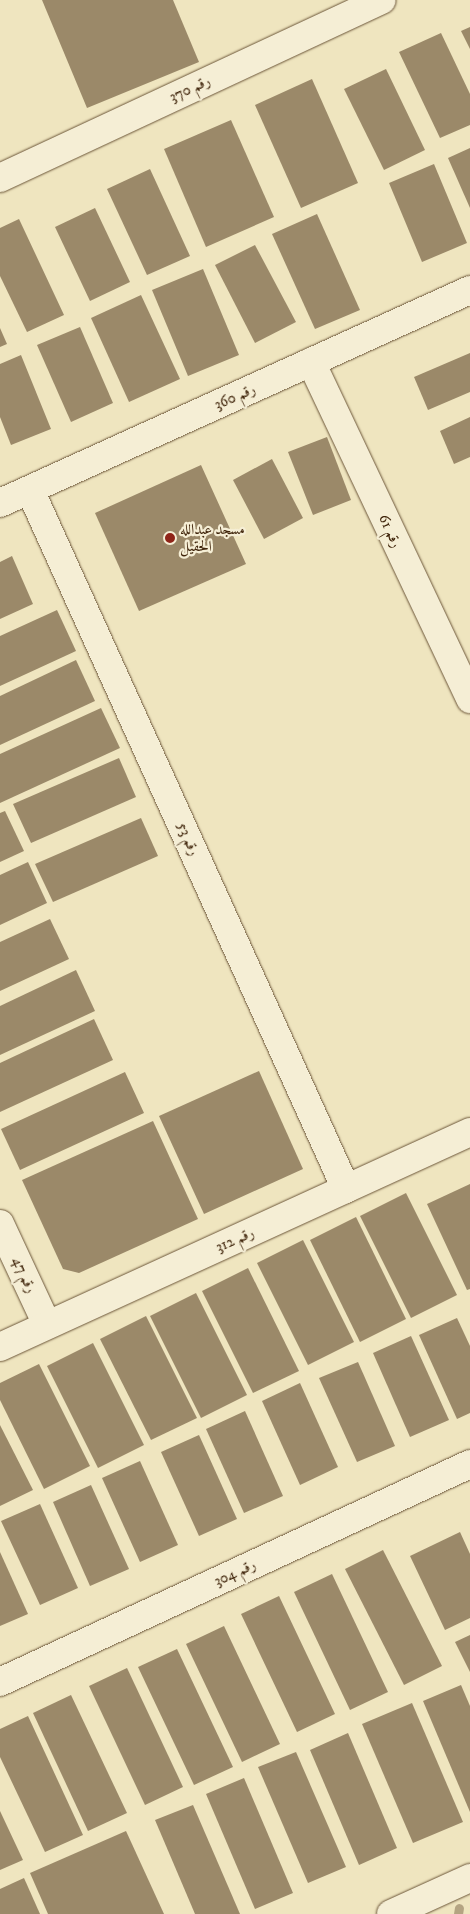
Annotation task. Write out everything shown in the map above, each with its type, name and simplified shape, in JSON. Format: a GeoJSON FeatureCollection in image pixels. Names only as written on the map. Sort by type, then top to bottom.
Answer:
{"type":"FeatureCollection","features":[{"type":"Feature","properties":{"kind":"street","name":"رقم 370"},"geometry":{"type":"LineString","coordinates":[[0,178],[381,0]]}},
{"type":"Feature","properties":{"kind":"street","name":"رقم 360"},"geometry":{"type":"LineString","coordinates":[[0,503],[470,290]]}},
{"type":"Feature","properties":{"kind":"street","name":"رقم 61"},"geometry":{"type":"LineString","coordinates":[[311,362],[470,699]]}},
{"type":"Feature","properties":{"kind":"street","name":"رقم 53"},"geometry":{"type":"LineString","coordinates":[[30,490],[346,1189]]}},
{"type":"Feature","properties":{"kind":"street","name":"رقم 312"},"geometry":{"type":"LineString","coordinates":[[0,1346],[470,1132]]}},
{"type":"Feature","properties":{"kind":"street","name":"رقم 47"},"geometry":{"type":"LineString","coordinates":[[0,1224],[47,1325]]}},
{"type":"Feature","properties":{"kind":"street","name":"رقم 304"},"geometry":{"type":"LineString","coordinates":[[0,1682],[470,1464]]}},
{"type":"Feature","properties":{"kind":"street"},"geometry":{"type":"LineString","coordinates":[[391,1914],[424,1907],[470,1878]]}},
{"type":"Feature","properties":{"kind":"building"},"geometry":{"type":"Polygon","coordinates":[[[42,0],[173,0],[199,62],[87,108],[42,0]]]}},
{"type":"Feature","properties":{"kind":"building"},"geometry":{"type":"Polygon","coordinates":[[[470,27],[470,49],[461,31],[470,27]]]}},
{"type":"Feature","properties":{"kind":"building"},"geometry":{"type":"Polygon","coordinates":[[[441,33],[470,94],[470,125],[440,138],[399,52],[441,33]]]}},
{"type":"Feature","properties":{"kind":"building"},"geometry":{"type":"Polygon","coordinates":[[[386,69],[425,150],[384,170],[344,89],[386,69]]]}},
{"type":"Feature","properties":{"kind":"building"},"geometry":{"type":"Polygon","coordinates":[[[312,79],[358,183],[301,208],[255,105],[312,79]]]}},
{"type":"Feature","properties":{"kind":"building"},"geometry":{"type":"Polygon","coordinates":[[[231,120],[274,217],[206,247],[164,149],[231,120]]]}},
{"type":"Feature","properties":{"kind":"building"},"geometry":{"type":"Polygon","coordinates":[[[470,148],[470,208],[448,158],[470,148]]]}},
{"type":"Feature","properties":{"kind":"building"},"geometry":{"type":"Polygon","coordinates":[[[434,164],[467,243],[422,262],[389,183],[434,164]]]}},
{"type":"Feature","properties":{"kind":"building"},"geometry":{"type":"Polygon","coordinates":[[[150,169],[190,256],[147,275],[107,189],[150,169]]]}},
{"type":"Feature","properties":{"kind":"building"},"geometry":{"type":"Polygon","coordinates":[[[95,208],[130,282],[90,301],[55,227],[95,208]]]}},
{"type":"Feature","properties":{"kind":"building"},"geometry":{"type":"Polygon","coordinates":[[[317,214],[360,310],[315,329],[272,234],[317,214]]]}},
{"type":"Feature","properties":{"kind":"building"},"geometry":{"type":"Polygon","coordinates":[[[19,219],[64,315],[27,332],[0,276],[0,228],[19,219]]]}},
{"type":"Feature","properties":{"kind":"building"},"geometry":{"type":"Polygon","coordinates":[[[255,245],[296,322],[255,343],[215,265],[255,245]]]}},
{"type":"Feature","properties":{"kind":"building"},"geometry":{"type":"Polygon","coordinates":[[[203,269],[239,355],[188,376],[152,290],[203,269]]]}},
{"type":"Feature","properties":{"kind":"building"},"geometry":{"type":"Polygon","coordinates":[[[141,295],[180,379],[129,402],[91,318],[141,295]]]}},
{"type":"Feature","properties":{"kind":"building"},"geometry":{"type":"Polygon","coordinates":[[[80,327],[113,403],[71,422],[37,345],[80,327]]]}},
{"type":"Feature","properties":{"kind":"building"},"geometry":{"type":"Polygon","coordinates":[[[0,328],[7,344],[0,347],[0,328]]]}},
{"type":"Feature","properties":{"kind":"building"},"geometry":{"type":"Polygon","coordinates":[[[470,353],[470,392],[428,410],[414,377],[470,353]]]}},
{"type":"Feature","properties":{"kind":"building"},"geometry":{"type":"Polygon","coordinates":[[[21,355],[51,429],[11,445],[0,417],[0,364],[21,355]]]}},
{"type":"Feature","properties":{"kind":"building"},"geometry":{"type":"Polygon","coordinates":[[[470,417],[470,457],[454,464],[440,431],[470,417]]]}},
{"type":"Feature","properties":{"kind":"building"},"geometry":{"type":"Polygon","coordinates":[[[327,437],[351,500],[313,515],[288,452],[327,437]]]}},
{"type":"Feature","properties":{"kind":"building"},"geometry":{"type":"Polygon","coordinates":[[[272,459],[303,518],[264,539],[233,480],[272,459]]]}},
{"type":"Feature","properties":{"kind":"building","name":"مسجد عبدالله الحقيل"},"geometry":{"type":"Polygon","coordinates":[[[201,465],[246,564],[139,611],[95,513],[201,465]]]}},
{"type":"Feature","properties":{"kind":"building"},"geometry":{"type":"Polygon","coordinates":[[[12,556],[33,604],[0,619],[0,562],[12,556]]]}},
{"type":"Feature","properties":{"kind":"building"},"geometry":{"type":"Polygon","coordinates":[[[57,610],[76,651],[0,686],[0,636],[57,610]]]}},
{"type":"Feature","properties":{"kind":"building"},"geometry":{"type":"Polygon","coordinates":[[[76,660],[95,701],[0,745],[0,696],[76,660]]]}},
{"type":"Feature","properties":{"kind":"building"},"geometry":{"type":"Polygon","coordinates":[[[101,708],[120,748],[0,803],[0,754],[101,708]]]}},
{"type":"Feature","properties":{"kind":"building"},"geometry":{"type":"Polygon","coordinates":[[[119,758],[136,797],[31,843],[13,804],[119,758]]]}},
{"type":"Feature","properties":{"kind":"building"},"geometry":{"type":"Polygon","coordinates":[[[5,811],[24,851],[0,862],[0,813],[5,811]]]}},
{"type":"Feature","properties":{"kind":"building"},"geometry":{"type":"Polygon","coordinates":[[[141,818],[158,856],[53,902],[35,864],[141,818]]]}},
{"type":"Feature","properties":{"kind":"building"},"geometry":{"type":"Polygon","coordinates":[[[28,862],[47,903],[0,925],[0,875],[28,862]]]}},
{"type":"Feature","properties":{"kind":"building"},"geometry":{"type":"Polygon","coordinates":[[[50,919],[69,959],[0,991],[0,942],[50,919]]]}},
{"type":"Feature","properties":{"kind":"building"},"geometry":{"type":"Polygon","coordinates":[[[76,970],[95,1011],[0,1055],[0,1006],[76,970]]]}},
{"type":"Feature","properties":{"kind":"building"},"geometry":{"type":"Polygon","coordinates":[[[94,1019],[113,1060],[0,1112],[0,1063],[94,1019]]]}},
{"type":"Feature","properties":{"kind":"building"},"geometry":{"type":"Polygon","coordinates":[[[259,1071],[303,1169],[204,1214],[159,1116],[259,1071]]]}},
{"type":"Feature","properties":{"kind":"building"},"geometry":{"type":"Polygon","coordinates":[[[125,1072],[144,1113],[20,1170],[1,1129],[125,1072]]]}},
{"type":"Feature","properties":{"kind":"building"},"geometry":{"type":"Polygon","coordinates":[[[153,1121],[198,1219],[79,1273],[63,1269],[22,1180],[153,1121]]]}},
{"type":"Feature","properties":{"kind":"building"},"geometry":{"type":"Polygon","coordinates":[[[470,1184],[470,1289],[467,1290],[427,1204],[470,1184]]]}},
{"type":"Feature","properties":{"kind":"building"},"geometry":{"type":"Polygon","coordinates":[[[406,1193],[457,1295],[411,1318],[360,1216],[406,1193]]]}},
{"type":"Feature","properties":{"kind":"building"},"geometry":{"type":"Polygon","coordinates":[[[356,1217],[406,1319],[360,1342],[310,1240],[356,1217]]]}},
{"type":"Feature","properties":{"kind":"building"},"geometry":{"type":"Polygon","coordinates":[[[303,1240],[354,1342],[308,1365],[257,1263],[303,1240]]]}},
{"type":"Feature","properties":{"kind":"building"},"geometry":{"type":"Polygon","coordinates":[[[248,1268],[299,1371],[253,1393],[202,1291],[248,1268]]]}},
{"type":"Feature","properties":{"kind":"building"},"geometry":{"type":"Polygon","coordinates":[[[196,1293],[247,1395],[201,1418],[150,1316],[196,1293]]]}},
{"type":"Feature","properties":{"kind":"building"},"geometry":{"type":"Polygon","coordinates":[[[146,1316],[197,1418],[151,1440],[100,1339],[146,1316]]]}},
{"type":"Feature","properties":{"kind":"building"},"geometry":{"type":"Polygon","coordinates":[[[457,1318],[470,1346],[470,1413],[457,1419],[419,1335],[457,1318]]]}},
{"type":"Feature","properties":{"kind":"building"},"geometry":{"type":"Polygon","coordinates":[[[411,1336],[449,1420],[410,1437],[373,1353],[411,1336]]]}},
{"type":"Feature","properties":{"kind":"building"},"geometry":{"type":"Polygon","coordinates":[[[93,1343],[144,1445],[98,1468],[47,1366],[93,1343]]]}},
{"type":"Feature","properties":{"kind":"building"},"geometry":{"type":"Polygon","coordinates":[[[358,1362],[395,1446],[357,1462],[319,1378],[358,1362]]]}},
{"type":"Feature","properties":{"kind":"building"},"geometry":{"type":"Polygon","coordinates":[[[39,1364],[90,1466],[44,1489],[0,1400],[0,1383],[39,1364]]]}},
{"type":"Feature","properties":{"kind":"building"},"geometry":{"type":"Polygon","coordinates":[[[300,1383],[338,1467],[300,1485],[262,1401],[300,1383]]]}},
{"type":"Feature","properties":{"kind":"building"},"geometry":{"type":"Polygon","coordinates":[[[245,1411],[283,1496],[244,1513],[206,1429],[245,1411]]]}},
{"type":"Feature","properties":{"kind":"building"},"geometry":{"type":"Polygon","coordinates":[[[0,1425],[33,1490],[0,1506],[0,1425]]]}},
{"type":"Feature","properties":{"kind":"building"},"geometry":{"type":"Polygon","coordinates":[[[199,1435],[237,1519],[199,1536],[161,1452],[199,1435]]]}},
{"type":"Feature","properties":{"kind":"building"},"geometry":{"type":"Polygon","coordinates":[[[140,1461],[178,1545],[140,1562],[102,1478],[140,1461]]]}},
{"type":"Feature","properties":{"kind":"building"},"geometry":{"type":"Polygon","coordinates":[[[91,1485],[129,1569],[90,1586],[53,1502],[91,1485]]]}},
{"type":"Feature","properties":{"kind":"building"},"geometry":{"type":"Polygon","coordinates":[[[40,1504],[78,1588],[40,1605],[1,1521],[40,1504]]]}},
{"type":"Feature","properties":{"kind":"building"},"geometry":{"type":"Polygon","coordinates":[[[460,1532],[470,1554],[470,1618],[445,1630],[410,1556],[460,1532]]]}},
{"type":"Feature","properties":{"kind":"building"},"geometry":{"type":"Polygon","coordinates":[[[383,1550],[442,1666],[404,1685],[345,1569],[383,1550]]]}},
{"type":"Feature","properties":{"kind":"building"},"geometry":{"type":"Polygon","coordinates":[[[0,1552],[28,1614],[0,1626],[0,1552]]]}},
{"type":"Feature","properties":{"kind":"building"},"geometry":{"type":"Polygon","coordinates":[[[332,1574],[388,1692],[350,1710],[294,1592],[332,1574]]]}},
{"type":"Feature","properties":{"kind":"building"},"geometry":{"type":"Polygon","coordinates":[[[279,1596],[335,1714],[297,1732],[241,1614],[279,1596]]]}},
{"type":"Feature","properties":{"kind":"building"},"geometry":{"type":"Polygon","coordinates":[[[224,1626],[280,1744],[242,1762],[186,1644],[224,1626]]]}},
{"type":"Feature","properties":{"kind":"building"},"geometry":{"type":"Polygon","coordinates":[[[470,1635],[470,1672],[455,1642],[470,1635]]]}},
{"type":"Feature","properties":{"kind":"building"},"geometry":{"type":"Polygon","coordinates":[[[177,1649],[233,1767],[194,1785],[138,1667],[177,1649]]]}},
{"type":"Feature","properties":{"kind":"building"},"geometry":{"type":"Polygon","coordinates":[[[127,1668],[183,1787],[145,1805],[89,1686],[127,1668]]]}},
{"type":"Feature","properties":{"kind":"building"},"geometry":{"type":"Polygon","coordinates":[[[461,1685],[470,1706],[470,1812],[423,1701],[461,1685]]]}},
{"type":"Feature","properties":{"kind":"building"},"geometry":{"type":"Polygon","coordinates":[[[71,1695],[127,1813],[88,1831],[33,1713],[71,1695]]]}},
{"type":"Feature","properties":{"kind":"building"},"geometry":{"type":"Polygon","coordinates":[[[412,1703],[463,1822],[413,1843],[362,1724],[412,1703]]]}},
{"type":"Feature","properties":{"kind":"building"},"geometry":{"type":"Polygon","coordinates":[[[28,1716],[83,1835],[45,1852],[0,1757],[0,1729],[28,1716]]]}},
{"type":"Feature","properties":{"kind":"building"},"geometry":{"type":"Polygon","coordinates":[[[348,1733],[397,1848],[359,1865],[310,1750],[348,1733]]]}},
{"type":"Feature","properties":{"kind":"building"},"geometry":{"type":"Polygon","coordinates":[[[296,1752],[346,1867],[308,1883],[258,1767],[296,1752]]]}},
{"type":"Feature","properties":{"kind":"building"},"geometry":{"type":"Polygon","coordinates":[[[244,1778],[293,1893],[255,1909],[206,1794],[244,1778]]]}},
{"type":"Feature","properties":{"kind":"building"},"geometry":{"type":"Polygon","coordinates":[[[193,1805],[240,1914],[195,1914],[155,1820],[193,1805]]]}},
{"type":"Feature","properties":{"kind":"building"},"geometry":{"type":"Polygon","coordinates":[[[0,1811],[23,1860],[0,1870],[0,1811]]]}},
{"type":"Feature","properties":{"kind":"building"},"geometry":{"type":"Polygon","coordinates":[[[126,1831],[164,1914],[48,1914],[30,1873],[126,1831]]]}},
{"type":"Feature","properties":{"kind":"building"},"geometry":{"type":"Polygon","coordinates":[[[24,1878],[40,1914],[0,1914],[0,1889],[24,1878]]]}},
{"type":"Feature","properties":{"kind":"waterway"},"geometry":{"type":"LineString","coordinates":[[458,1914],[459,1908]]}},
{"type":"Feature","properties":{"kind":"place","name":"مسجد عبدالله الحقيل"},"geometry":{"type":"Point","coordinates":[170,538]}}]}
